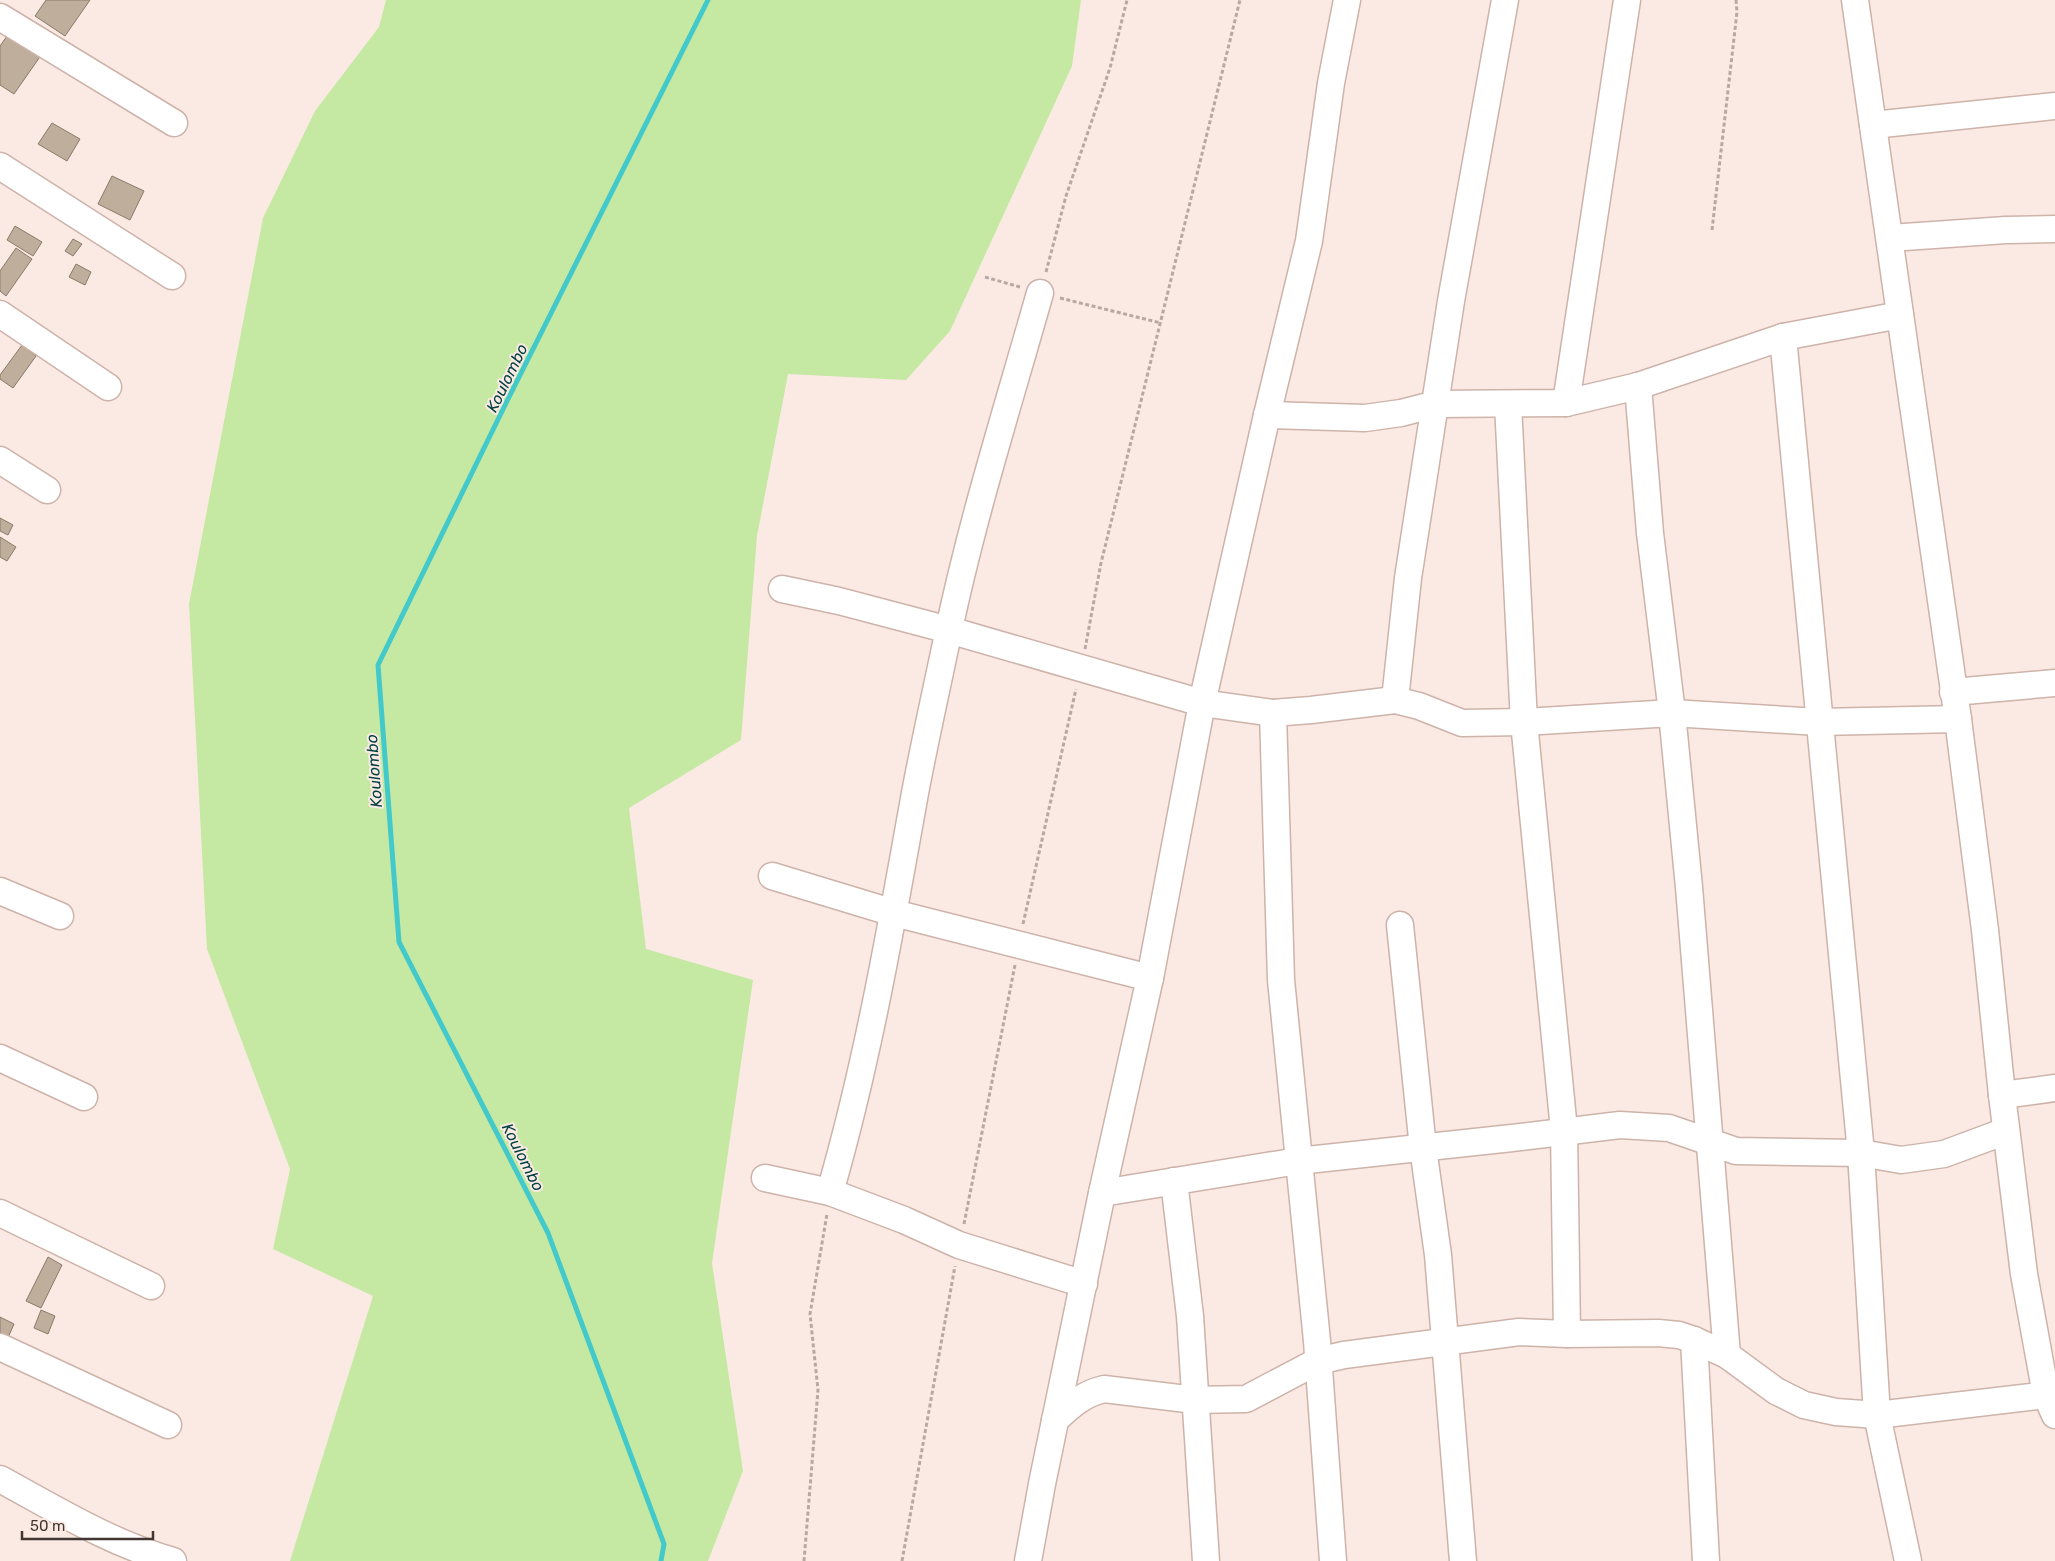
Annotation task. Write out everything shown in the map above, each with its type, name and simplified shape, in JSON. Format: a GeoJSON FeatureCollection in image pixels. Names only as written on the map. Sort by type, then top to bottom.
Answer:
{"type":"FeatureCollection","features":[{"type":"Feature","properties":{"kind":"street"},"geometry":{"type":"LineString","coordinates":[[1028,1561],[1102,1193],[1150,978],[1202,703],[1267,415],[1309,241],[1331,83],[1347,0]]}},
{"type":"Feature","properties":{"kind":"street"},"geometry":{"type":"LineString","coordinates":[[1395,700],[1408,578],[1451,301],[1505,0]]}},
{"type":"Feature","properties":{"kind":"street"},"geometry":{"type":"LineString","coordinates":[[1566,403],[1627,0]]}},
{"type":"Feature","properties":{"kind":"street"},"geometry":{"type":"LineString","coordinates":[[1055,1420],[1075,1400],[1089,1393],[1104,1389],[1196,1400],[1246,1399],[1318,1361],[1344,1355],[1519,1332],[1567,1334],[1658,1333],[1679,1336],[1694,1340],[1727,1355],[1776,1391],[1804,1405],[1836,1412],[1877,1415],[2052,1402],[2024,1274],[2006,1131],[1985,930],[1958,719],[1855,0]]}},
{"type":"Feature","properties":{"kind":"street"},"geometry":{"type":"LineString","coordinates":[[0,16],[174,124]]}},
{"type":"Feature","properties":{"kind":"street"},"geometry":{"type":"LineString","coordinates":[[1873,125],[2055,106]]}},
{"type":"Feature","properties":{"kind":"street"},"geometry":{"type":"LineString","coordinates":[[0,166],[172,276]]}},
{"type":"Feature","properties":{"kind":"street"},"geometry":{"type":"LineString","coordinates":[[1890,238],[2006,230],[2055,229]]}},
{"type":"Feature","properties":{"kind":"street"},"geometry":{"type":"LineString","coordinates":[[830,1192],[853,1108],[894,913],[916,791],[949,630],[989,472],[1040,293]]}},
{"type":"Feature","properties":{"kind":"street"},"geometry":{"type":"LineString","coordinates":[[0,314],[108,387]]}},
{"type":"Feature","properties":{"kind":"street"},"geometry":{"type":"LineString","coordinates":[[1267,415],[1366,418],[1401,413],[1436,404],[1566,403],[1638,386],[1783,337],[1900,315]]}},
{"type":"Feature","properties":{"kind":"street"},"geometry":{"type":"LineString","coordinates":[[1783,337],[1861,1153],[1877,1415],[1908,1561]]}},
{"type":"Feature","properties":{"kind":"street"},"geometry":{"type":"LineString","coordinates":[[1638,386],[1650,533],[1672,713],[1727,1355]]}},
{"type":"Feature","properties":{"kind":"street"},"geometry":{"type":"LineString","coordinates":[[1508,404],[1524,722],[1564,1130],[1567,1334]]}},
{"type":"Feature","properties":{"kind":"street"},"geometry":{"type":"LineString","coordinates":[[0,460],[48,490]]}},
{"type":"Feature","properties":{"kind":"street"},"geometry":{"type":"LineString","coordinates":[[782,589],[839,601],[949,630],[1202,703],[1273,713],[1395,700],[1419,706],[1462,723],[1524,722],[1672,713],[1819,722],[1958,719]]}},
{"type":"Feature","properties":{"kind":"street"},"geometry":{"type":"LineString","coordinates":[[1953,692],[2055,683]]}},
{"type":"Feature","properties":{"kind":"street"},"geometry":{"type":"LineString","coordinates":[[1273,713],[1281,980],[1318,1361],[1333,1561]]}},
{"type":"Feature","properties":{"kind":"street"},"geometry":{"type":"LineString","coordinates":[[772,876],[894,913],[1150,978]]}},
{"type":"Feature","properties":{"kind":"street"},"geometry":{"type":"LineString","coordinates":[[0,891],[60,916]]}},
{"type":"Feature","properties":{"kind":"street"},"geometry":{"type":"LineString","coordinates":[[1400,926],[1423,1148],[1438,1255],[1463,1561]]}},
{"type":"Feature","properties":{"kind":"street"},"geometry":{"type":"LineString","coordinates":[[0,1058],[84,1097]]}},
{"type":"Feature","properties":{"kind":"street"},"geometry":{"type":"LineString","coordinates":[[2002,1095],[2055,1088]]}},
{"type":"Feature","properties":{"kind":"street"},"geometry":{"type":"LineString","coordinates":[[1102,1193],[1298,1161],[1620,1125],[1669,1128],[1736,1151],[1861,1153],[1901,1160],[1944,1154],[2006,1131]]}},
{"type":"Feature","properties":{"kind":"street"},"geometry":{"type":"LineString","coordinates":[[765,1178],[830,1192],[904,1220],[960,1245],[1084,1284]]}},
{"type":"Feature","properties":{"kind":"street"},"geometry":{"type":"LineString","coordinates":[[1174,1181],[1190,1316],[1206,1561]]}},
{"type":"Feature","properties":{"kind":"street"},"geometry":{"type":"LineString","coordinates":[[0,1213],[151,1286]]}},
{"type":"Feature","properties":{"kind":"street"},"geometry":{"type":"LineString","coordinates":[[1694,1340],[1706,1561]]}},
{"type":"Feature","properties":{"kind":"street"},"geometry":{"type":"LineString","coordinates":[[0,1347],[168,1425]]}},
{"type":"Feature","properties":{"kind":"street"},"geometry":{"type":"LineString","coordinates":[[0,1479],[101,1535],[145,1553],[173,1561]]}},
{"type":"Feature","properties":{"kind":"path"},"geometry":{"type":"LineString","coordinates":[[1040,293],[1066,196],[1110,68],[1127,0]]}},
{"type":"Feature","properties":{"kind":"path"},"geometry":{"type":"LineString","coordinates":[[986,277],[1040,293],[1161,323],[1240,0]]}},
{"type":"Feature","properties":{"kind":"path"},"geometry":{"type":"LineString","coordinates":[[1712,230],[1737,12],[1736,0]]}},
{"type":"Feature","properties":{"kind":"path"},"geometry":{"type":"LineString","coordinates":[[804,1561],[818,1390],[810,1314],[830,1192]]}},
{"type":"Feature","properties":{"kind":"green space"},"geometry":{"type":"Polygon","coordinates":[[[386,0],[1081,0],[1072,66],[950,331],[906,380],[788,374],[757,536],[741,740],[629,808],[646,949],[753,980],[712,1263],[743,1471],[708,1561],[290,1561],[373,1296],[273,1249],[290,1169],[207,949],[189,604],[263,218],[315,111],[379,27],[386,0]]]}},
{"type":"Feature","properties":{"kind":"building"},"geometry":{"type":"Polygon","coordinates":[[[46,0],[90,0],[65,36],[35,16],[46,0]]]}},
{"type":"Feature","properties":{"kind":"building"},"geometry":{"type":"Polygon","coordinates":[[[12,29],[44,51],[14,94],[0,85],[0,46],[12,29]]]}},
{"type":"Feature","properties":{"kind":"building"},"geometry":{"type":"Polygon","coordinates":[[[52,123],[80,139],[67,161],[38,144],[52,123]]]}},
{"type":"Feature","properties":{"kind":"building"},"geometry":{"type":"Polygon","coordinates":[[[112,176],[144,191],[130,220],[98,204],[112,176]]]}},
{"type":"Feature","properties":{"kind":"building"},"geometry":{"type":"Polygon","coordinates":[[[15,226],[42,242],[33,256],[7,240],[15,226]]]}},
{"type":"Feature","properties":{"kind":"building"},"geometry":{"type":"Polygon","coordinates":[[[73,239],[82,244],[73,256],[65,251],[73,239]]]}},
{"type":"Feature","properties":{"kind":"building"},"geometry":{"type":"Polygon","coordinates":[[[16,248],[32,259],[6,296],[0,291],[0,271],[16,248]]]}},
{"type":"Feature","properties":{"kind":"building"},"geometry":{"type":"Polygon","coordinates":[[[76,264],[91,272],[85,285],[69,277],[76,264]]]}},
{"type":"Feature","properties":{"kind":"building"},"geometry":{"type":"Polygon","coordinates":[[[22,345],[36,356],[13,388],[0,379],[0,375],[22,345]]]}},
{"type":"Feature","properties":{"kind":"building"},"geometry":{"type":"Polygon","coordinates":[[[0,518],[13,525],[8,535],[0,531],[0,518]]]}},
{"type":"Feature","properties":{"kind":"building"},"geometry":{"type":"Polygon","coordinates":[[[0,537],[16,547],[7,561],[0,557],[0,537]]]}},
{"type":"Feature","properties":{"kind":"building"},"geometry":{"type":"Polygon","coordinates":[[[48,1257],[62,1265],[41,1308],[26,1301],[48,1257]]]}},
{"type":"Feature","properties":{"kind":"building"},"geometry":{"type":"Polygon","coordinates":[[[41,1310],[55,1316],[48,1334],[34,1328],[41,1310]]]}},
{"type":"Feature","properties":{"kind":"building"},"geometry":{"type":"Polygon","coordinates":[[[0,1317],[14,1324],[7,1340],[0,1337],[0,1317]]]}},
{"type":"Feature","properties":{"kind":"waterway","name":"Koulombo"},"geometry":{"type":"LineString","coordinates":[[661,1561],[664,1544],[548,1233],[399,942],[378,665],[508,399],[708,0]]}}]}
